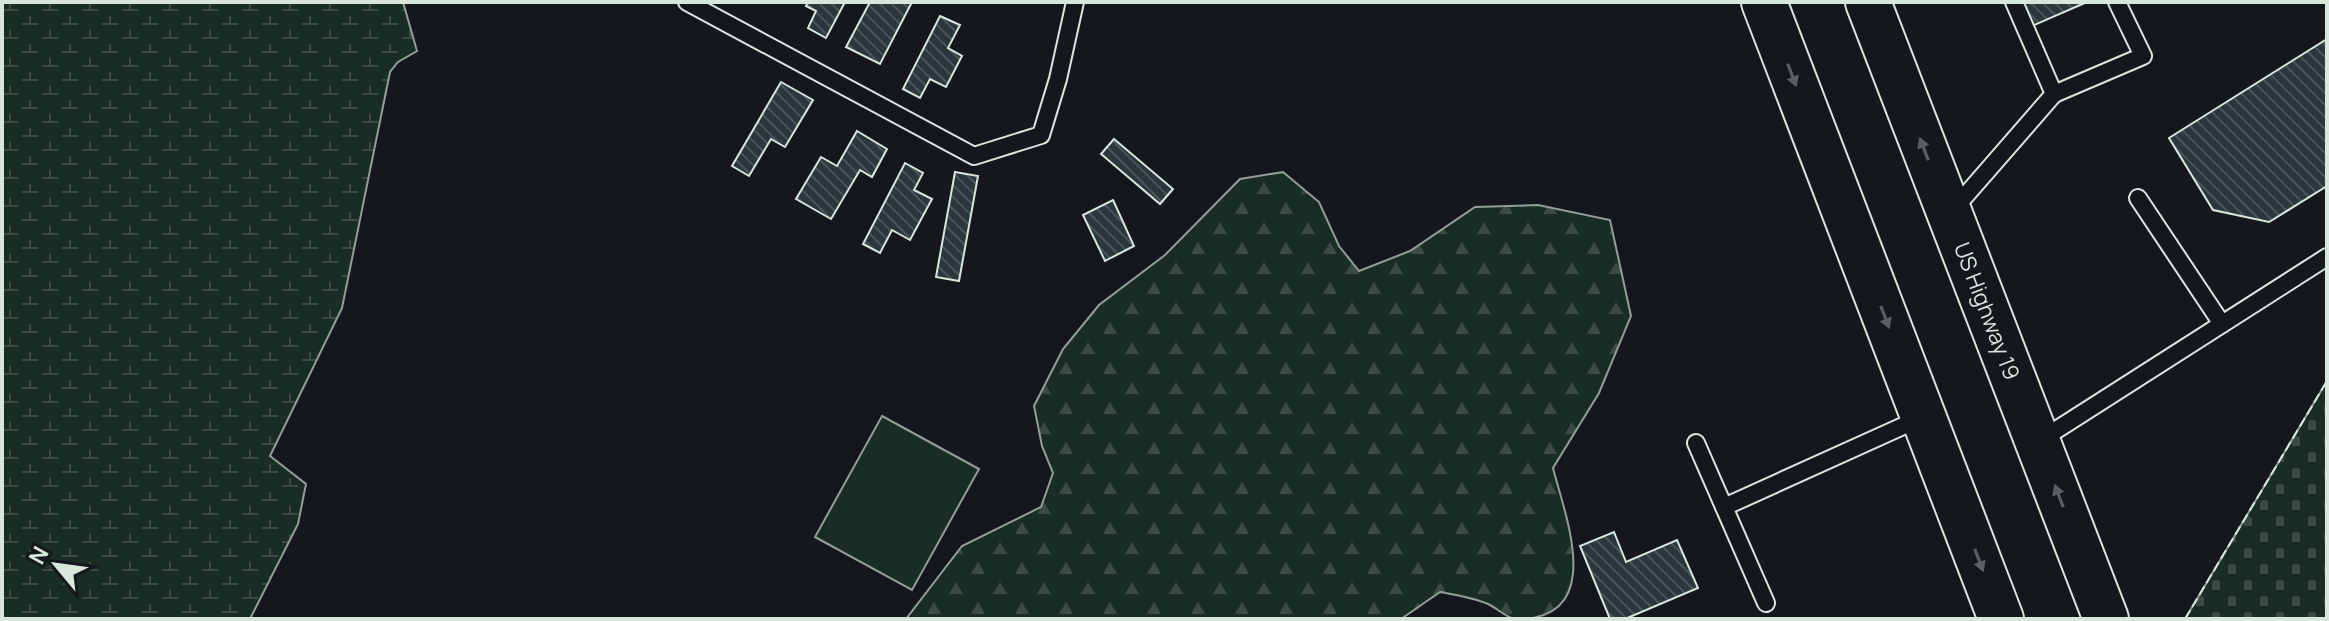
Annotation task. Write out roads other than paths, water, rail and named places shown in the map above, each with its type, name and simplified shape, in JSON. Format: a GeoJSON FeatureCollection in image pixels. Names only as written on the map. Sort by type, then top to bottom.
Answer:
{"type":"FeatureCollection","features":[{"type":"Feature","properties":{"kind":"highway"},"geometry":{"type":"LineString","coordinates":[[1764,2],[2001,619]]}},
{"type":"Feature","properties":{"kind":"highway","name":"US Highway 19"},"geometry":{"type":"LineString","coordinates":[[1868,2],[2106,619]]}},
{"type":"Feature","properties":{"kind":"lane"},"geometry":{"type":"LineString","coordinates":[[687,2],[974,156],[1041,135],[1058,79],[1075,2]]}},
{"type":"Feature","properties":{"kind":"lane"},"geometry":{"type":"LineString","coordinates":[[2014,2],[2054,94]]}},
{"type":"Feature","properties":{"kind":"lane"},"geometry":{"type":"LineString","coordinates":[[1949,214],[2054,94],[2143,56],[2117,2]]}},
{"type":"Feature","properties":{"kind":"lane"},"geometry":{"type":"LineString","coordinates":[[2138,198],[2222,324]]}},
{"type":"Feature","properties":{"kind":"lane"},"geometry":{"type":"LineString","coordinates":[[2037,441],[2327,257]]}},
{"type":"Feature","properties":{"kind":"lane"},"geometry":{"type":"LineString","coordinates":[[1724,507],[1923,416]]}},
{"type":"Feature","properties":{"kind":"lane"},"geometry":{"type":"LineString","coordinates":[[1696,443],[1766,603]]}}]}
